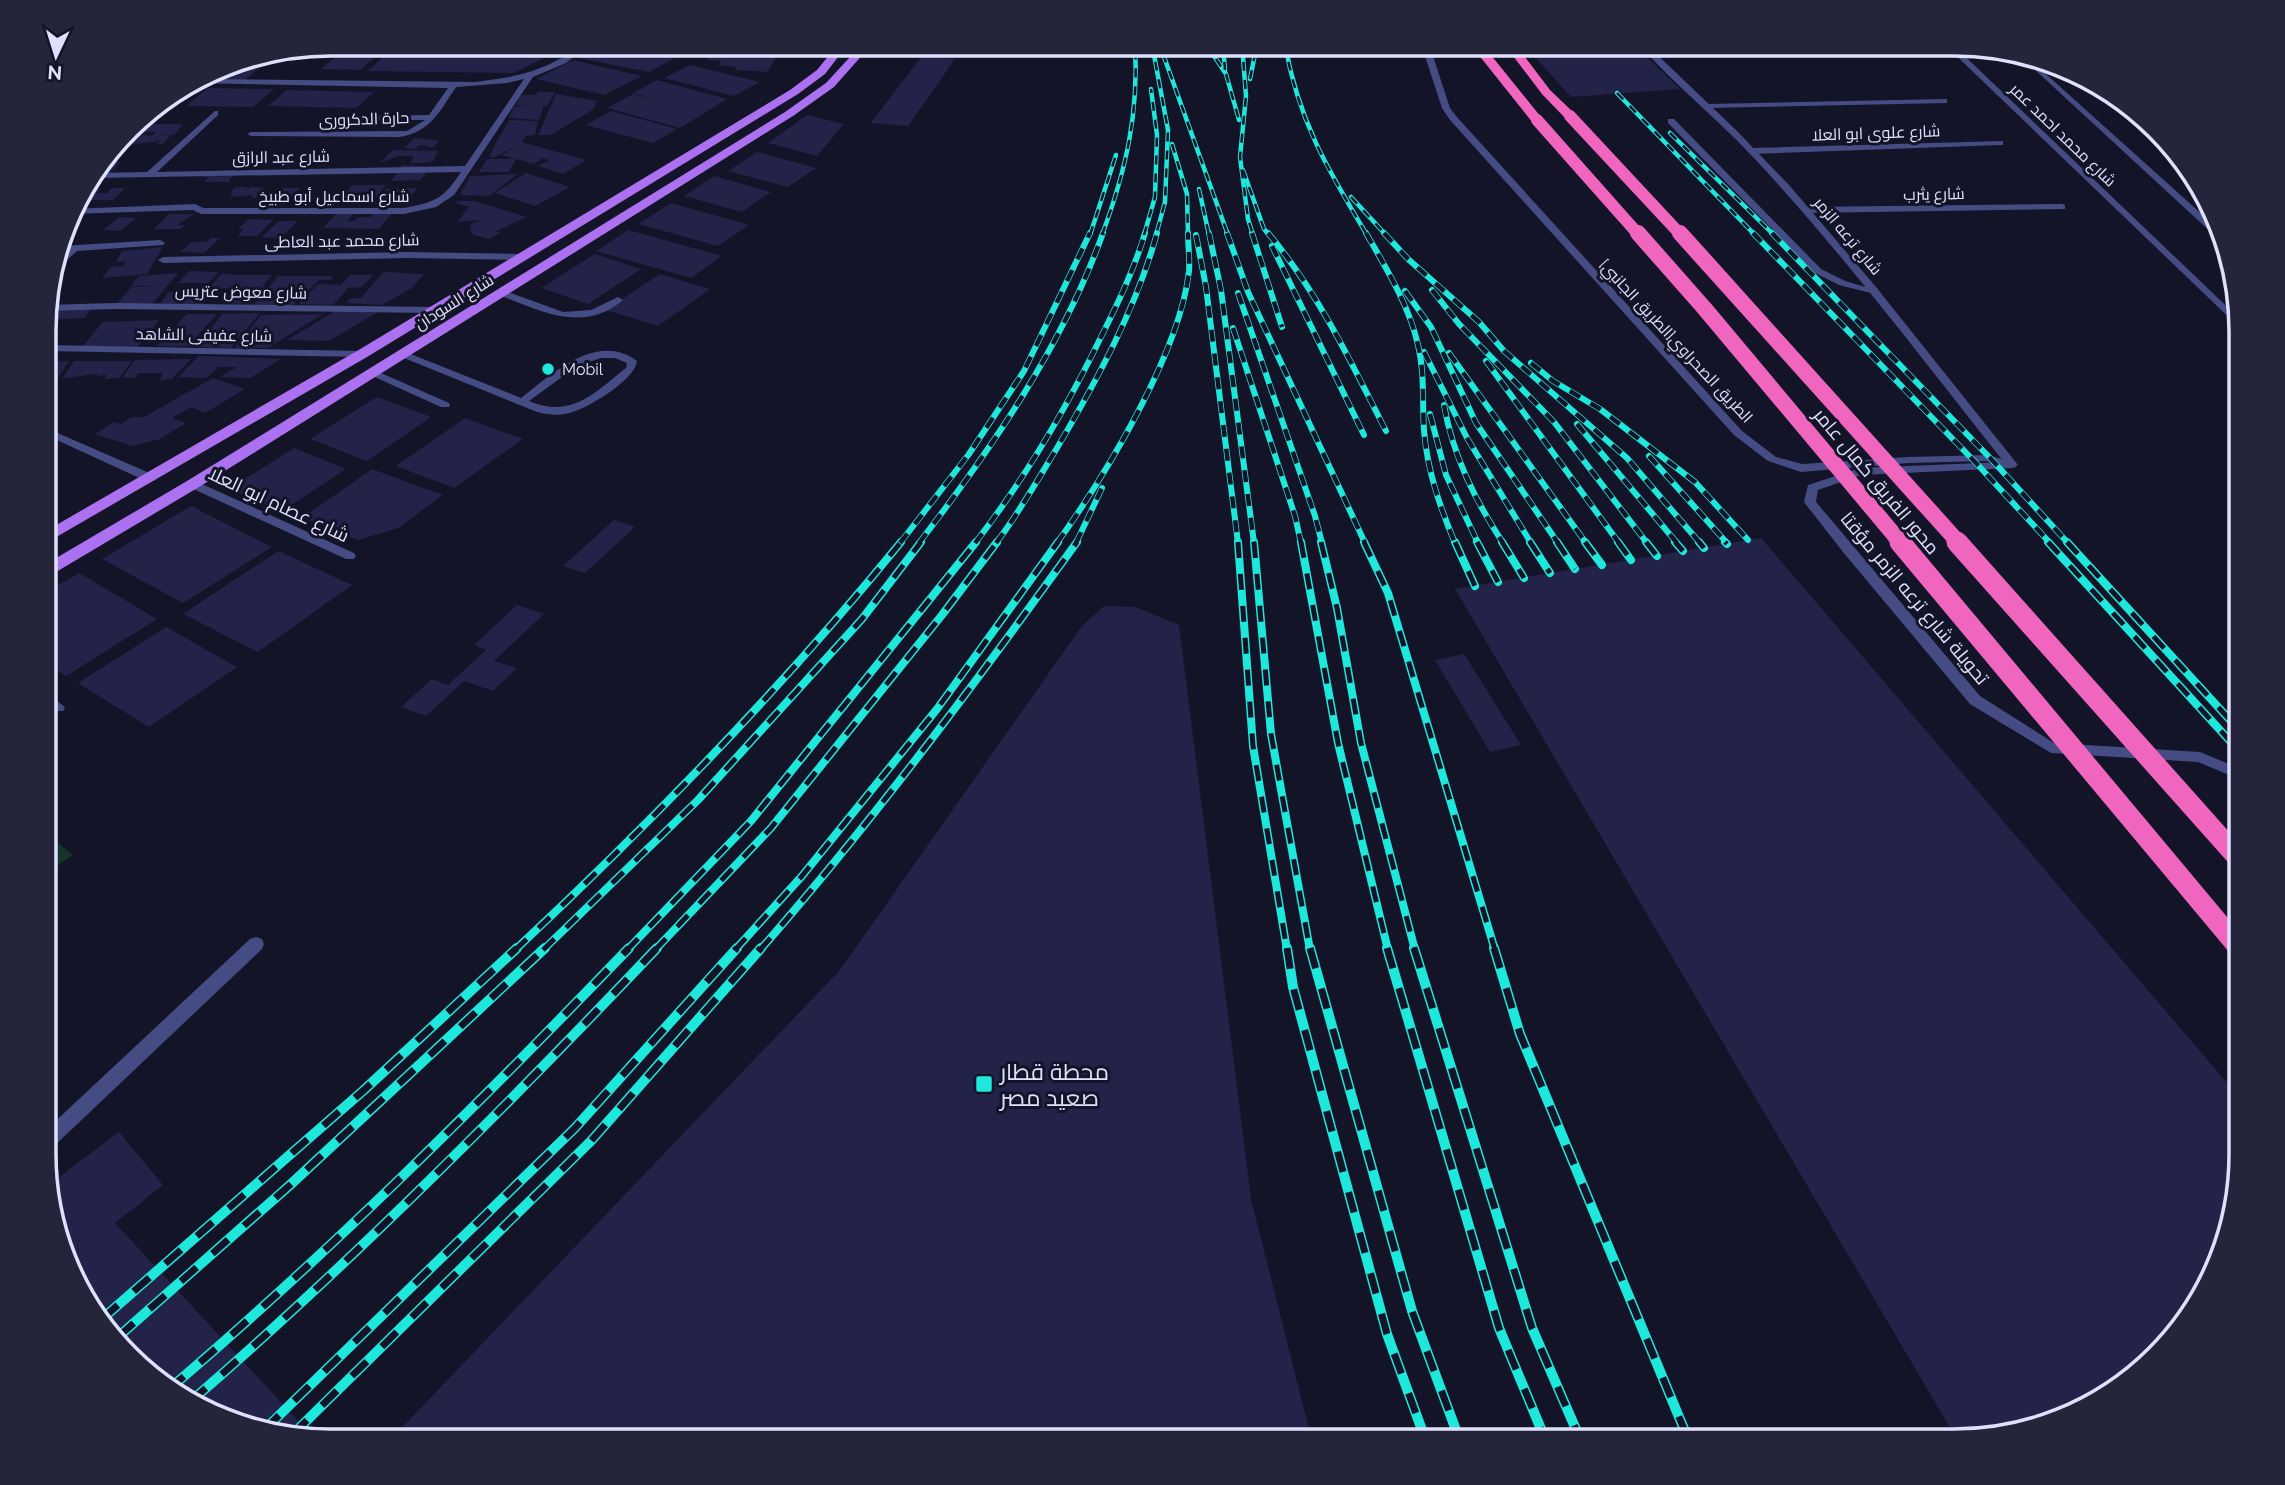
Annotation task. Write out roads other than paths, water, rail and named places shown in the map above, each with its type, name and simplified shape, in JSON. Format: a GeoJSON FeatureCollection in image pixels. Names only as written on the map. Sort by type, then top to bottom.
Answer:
{"type":"FeatureCollection","features":[{"type":"Feature","properties":{"kind":"highway","name":"محور الفريق كمال عامر"},"geometry":{"type":"LineString","coordinates":[[1485,56],[1536,120],[1705,309],[2229,936]]}},
{"type":"Feature","properties":{"kind":"highway","name":"محور الفريق كمال عامر"},"geometry":{"type":"LineString","coordinates":[[1518,56],[1546,92],[1747,305],[2229,847]]}},
{"type":"Feature","properties":{"kind":"main road","name":"شارع السودان"},"geometry":{"type":"LineString","coordinates":[[56,532],[362,354],[794,92],[821,72],[834,56]]}},
{"type":"Feature","properties":{"kind":"main road","name":"شارع السودان"},"geometry":{"type":"LineString","coordinates":[[56,566],[502,293],[811,99],[846,70],[857,56]]}},
{"type":"Feature","properties":{"kind":"street"},"geometry":{"type":"LineString","coordinates":[[216,81],[454,85],[492,83],[531,74],[568,56]]}},
{"type":"Feature","properties":{"kind":"street","name":"الطريق الصحراوي[الطريق الجانبي]"},"geometry":{"type":"LineString","coordinates":[[1428,56],[1447,108],[1458,124],[1738,433],[1772,459],[1801,468],[1909,460],[1987,458],[2012,465]]}},
{"type":"Feature","properties":{"kind":"street","name":"شارع ترعه الزمر"},"geometry":{"type":"LineString","coordinates":[[1655,56],[1753,151],[1806,210],[1876,293],[2012,465]]}},
{"type":"Feature","properties":{"kind":"street","name":"شارع محمد احمد عمر"},"geometry":{"type":"LineString","coordinates":[[1961,56],[2228,313]]}},
{"type":"Feature","properties":{"kind":"street"},"geometry":{"type":"LineString","coordinates":[[2036,69],[2207,224]]}},
{"type":"Feature","properties":{"kind":"street","name":"شارع اسماعيل أبو طبيخ"},"geometry":{"type":"LineString","coordinates":[[83,212],[195,207],[414,210],[444,200],[468,169],[531,74]]}},
{"type":"Feature","properties":{"kind":"street","name":"حارة الدكرورى"},"geometry":{"type":"LineString","coordinates":[[251,134],[407,134],[421,130],[454,85]]}},
{"type":"Feature","properties":{"kind":"street"},"geometry":{"type":"LineString","coordinates":[[1708,106],[1944,101]]}},
{"type":"Feature","properties":{"kind":"street"},"geometry":{"type":"LineString","coordinates":[[149,175],[215,113]]}},
{"type":"Feature","properties":{"kind":"street"},"geometry":{"type":"LineString","coordinates":[[366,118],[432,117]]}},
{"type":"Feature","properties":{"kind":"street"},"geometry":{"type":"LineString","coordinates":[[1671,121],[1818,271],[1842,283],[1876,293]]}},
{"type":"Feature","properties":{"kind":"street","name":"شارع علوى ابو العلا"},"geometry":{"type":"LineString","coordinates":[[1753,151],[2000,143]]}},
{"type":"Feature","properties":{"kind":"street","name":"شارع عبد الرازق"},"geometry":{"type":"LineString","coordinates":[[104,176],[468,169]]}},
{"type":"Feature","properties":{"kind":"street","name":"شارع يثرب"},"geometry":{"type":"LineString","coordinates":[[1806,210],[2062,207]]}},
{"type":"Feature","properties":{"kind":"street"},"geometry":{"type":"LineString","coordinates":[[69,248],[160,243]]}},
{"type":"Feature","properties":{"kind":"street"},"geometry":{"type":"LineString","coordinates":[[66,257],[75,248]]}},
{"type":"Feature","properties":{"kind":"street","name":"شارع محمد عبد العاطى"},"geometry":{"type":"LineString","coordinates":[[163,260],[407,255],[522,257]]}},
{"type":"Feature","properties":{"kind":"street"},"geometry":{"type":"LineString","coordinates":[[502,293],[562,315],[593,313],[618,300]]}},
{"type":"Feature","properties":{"kind":"street","name":"شارع معوض عتريس"},"geometry":{"type":"LineString","coordinates":[[57,308],[435,310]]}},
{"type":"Feature","properties":{"kind":"street","name":"شارع عفيفى الشاهد"},"geometry":{"type":"LineString","coordinates":[[56,348],[362,354]]}},
{"type":"Feature","properties":{"kind":"street"},"geometry":{"type":"LineString","coordinates":[[403,354],[522,402],[551,413],[576,409],[631,369],[632,361],[609,352],[585,356],[522,402]]}},
{"type":"Feature","properties":{"kind":"street"},"geometry":{"type":"LineString","coordinates":[[372,372],[445,405]]}},
{"type":"Feature","properties":{"kind":"street"},"geometry":{"type":"LineString","coordinates":[[56,436],[149,478]]}},
{"type":"Feature","properties":{"kind":"street","name":"تحويلة شارع ترعه الزمر مؤقتا"},"geometry":{"type":"LineString","coordinates":[[2012,465],[1860,472],[1812,488],[1810,502],[1847,550],[1975,700],[2051,748],[2200,757],[2229,770]]}},
{"type":"Feature","properties":{"kind":"street","name":"شارع عصام ابو العلا"},"geometry":{"type":"LineString","coordinates":[[193,484],[351,556]]}},
{"type":"Feature","properties":{"kind":"street"},"geometry":{"type":"LineString","coordinates":[[56,1133],[256,944]]}},
{"type":"Feature","properties":{"kind":"railway"},"geometry":{"type":"LineString","coordinates":[[1102,235],[1118,188],[1129,141],[1135,94],[1135,56]]}},
{"type":"Feature","properties":{"kind":"railway"},"geometry":{"type":"LineString","coordinates":[[1154,56],[1168,130],[1165,202],[1156,235]]}},
{"type":"Feature","properties":{"kind":"railway"},"geometry":{"type":"LineString","coordinates":[[1164,56],[1228,235]]}},
{"type":"Feature","properties":{"kind":"railway"},"geometry":{"type":"LineString","coordinates":[[1214,56],[1226,74],[1239,120]]}},
{"type":"Feature","properties":{"kind":"railway"},"geometry":{"type":"LineString","coordinates":[[1224,56],[1225,70]]}},
{"type":"Feature","properties":{"kind":"railway"},"geometry":{"type":"LineString","coordinates":[[1243,56],[1246,96],[1240,157],[1248,219],[1253,235]]}},
{"type":"Feature","properties":{"kind":"railway"},"geometry":{"type":"LineString","coordinates":[[1250,79],[1255,56]]}},
{"type":"Feature","properties":{"kind":"railway"},"geometry":{"type":"LineString","coordinates":[[1288,56],[1298,97],[1316,144],[1367,235]]}},
{"type":"Feature","properties":{"kind":"railway"},"geometry":{"type":"LineString","coordinates":[[1144,235],[1155,197],[1157,135],[1151,89]]}},
{"type":"Feature","properties":{"kind":"railway"},"geometry":{"type":"LineString","coordinates":[[1617,93],[1755,235]]}},
{"type":"Feature","properties":{"kind":"railway"},"geometry":{"type":"LineString","coordinates":[[1670,133],[1773,234]]}},
{"type":"Feature","properties":{"kind":"railway"},"geometry":{"type":"LineString","coordinates":[[1172,144],[1187,194],[1188,235]]}},
{"type":"Feature","properties":{"kind":"railway"},"geometry":{"type":"LineString","coordinates":[[1090,235],[1116,155]]}},
{"type":"Feature","properties":{"kind":"railway"},"geometry":{"type":"LineString","coordinates":[[1243,170],[1264,229],[1269,235]]}},
{"type":"Feature","properties":{"kind":"railway"},"geometry":{"type":"LineString","coordinates":[[1199,189],[1209,235]]}},
{"type":"Feature","properties":{"kind":"railway"},"geometry":{"type":"LineString","coordinates":[[1351,197],[1386,235]]}},
{"type":"Feature","properties":{"kind":"railway"},"geometry":{"type":"LineString","coordinates":[[900,543],[969,454],[1024,371],[1090,233]]}},
{"type":"Feature","properties":{"kind":"railway"},"geometry":{"type":"LineString","coordinates":[[919,543],[973,471],[1023,395],[1067,316],[1103,233]]}},
{"type":"Feature","properties":{"kind":"railway"},"geometry":{"type":"LineString","coordinates":[[975,543],[1027,469],[1088,364],[1136,260],[1145,233]]}},
{"type":"Feature","properties":{"kind":"railway"},"geometry":{"type":"LineString","coordinates":[[996,543],[1035,485],[1101,370],[1127,316],[1157,233]]}},
{"type":"Feature","properties":{"kind":"railway"},"geometry":{"type":"LineString","coordinates":[[1057,543],[1097,484],[1138,413],[1156,375],[1183,303],[1189,271],[1188,233]]}},
{"type":"Feature","properties":{"kind":"railway"},"geometry":{"type":"LineString","coordinates":[[1209,233],[1221,290],[1254,543]]}},
{"type":"Feature","properties":{"kind":"railway"},"geometry":{"type":"LineString","coordinates":[[1227,233],[1248,292],[1365,543]]}},
{"type":"Feature","properties":{"kind":"railway"},"geometry":{"type":"LineString","coordinates":[[1252,233],[1282,327]]}},
{"type":"Feature","properties":{"kind":"railway"},"geometry":{"type":"LineString","coordinates":[[1268,233],[1318,304],[1386,431]]}},
{"type":"Feature","properties":{"kind":"railway"},"geometry":{"type":"LineString","coordinates":[[1366,233],[1396,287],[1414,330],[1422,366],[1424,430],[1428,459],[1439,502],[1455,543]]}},
{"type":"Feature","properties":{"kind":"railway"},"geometry":{"type":"LineString","coordinates":[[1384,233],[1408,259],[1479,322],[1504,351],[1627,458],[1700,543]]}},
{"type":"Feature","properties":{"kind":"railway"},"geometry":{"type":"LineString","coordinates":[[1753,233],[2050,543]]}},
{"type":"Feature","properties":{"kind":"railway"},"geometry":{"type":"LineString","coordinates":[[1773,234],[1992,460],[2068,543]]}},
{"type":"Feature","properties":{"kind":"railway"},"geometry":{"type":"LineString","coordinates":[[1196,235],[1206,287],[1238,543]]}},
{"type":"Feature","properties":{"kind":"railway"},"geometry":{"type":"LineString","coordinates":[[1272,246],[1364,435]]}},
{"type":"Feature","properties":{"kind":"railway"},"geometry":{"type":"LineString","coordinates":[[1432,290],[1459,324],[1554,422],[1647,543]]}},
{"type":"Feature","properties":{"kind":"railway"},"geometry":{"type":"LineString","coordinates":[[1405,291],[1431,327],[1476,423],[1558,543]]}},
{"type":"Feature","properties":{"kind":"railway"},"geometry":{"type":"LineString","coordinates":[[1238,293],[1322,543]]}},
{"type":"Feature","properties":{"kind":"railway"},"geometry":{"type":"LineString","coordinates":[[1233,328],[1295,516],[1301,543]]}},
{"type":"Feature","properties":{"kind":"railway"},"geometry":{"type":"LineString","coordinates":[[1424,352],[1467,438],[1531,543]]}},
{"type":"Feature","properties":{"kind":"railway"},"geometry":{"type":"LineString","coordinates":[[1449,353],[1586,543]]}},
{"type":"Feature","properties":{"kind":"railway"},"geometry":{"type":"LineString","coordinates":[[1486,361],[1619,543]]}},
{"type":"Feature","properties":{"kind":"railway"},"geometry":{"type":"LineString","coordinates":[[1531,363],[1553,381],[1600,409],[1695,482],[1748,540]]}},
{"type":"Feature","properties":{"kind":"railway"},"geometry":{"type":"LineString","coordinates":[[1444,405],[1453,442],[1466,477],[1503,543]]}},
{"type":"Feature","properties":{"kind":"railway"},"geometry":{"type":"LineString","coordinates":[[1430,414],[1446,475],[1478,543]]}},
{"type":"Feature","properties":{"kind":"railway"},"geometry":{"type":"LineString","coordinates":[[1577,424],[1677,543]]}},
{"type":"Feature","properties":{"kind":"railway"},"geometry":{"type":"LineString","coordinates":[[1649,456],[1727,543]]}},
{"type":"Feature","properties":{"kind":"railway"},"geometry":{"type":"LineString","coordinates":[[1076,543],[1102,488]]}},
{"type":"Feature","properties":{"kind":"railway"},"geometry":{"type":"LineString","coordinates":[[515,950],[617,853],[715,752],[810,649],[901,542]]}},
{"type":"Feature","properties":{"kind":"railway"},"geometry":{"type":"LineString","coordinates":[[543,950],[698,800],[862,619],[921,542]]}},
{"type":"Feature","properties":{"kind":"railway"},"geometry":{"type":"LineString","coordinates":[[627,950],[751,821],[976,542]]}},
{"type":"Feature","properties":{"kind":"railway"},"geometry":{"type":"LineString","coordinates":[[655,950],[771,828],[942,615],[997,542]]}},
{"type":"Feature","properties":{"kind":"railway"},"geometry":{"type":"LineString","coordinates":[[735,950],[802,876],[937,709],[1058,542]]}},
{"type":"Feature","properties":{"kind":"railway"},"geometry":{"type":"LineString","coordinates":[[760,950],[923,750],[1077,542]]}},
{"type":"Feature","properties":{"kind":"railway"},"geometry":{"type":"LineString","coordinates":[[1238,542],[1253,746],[1287,950]]}},
{"type":"Feature","properties":{"kind":"railway"},"geometry":{"type":"LineString","coordinates":[[1254,542],[1271,734],[1310,950]]}},
{"type":"Feature","properties":{"kind":"railway"},"geometry":{"type":"LineString","coordinates":[[1301,542],[1338,743],[1388,950]]}},
{"type":"Feature","properties":{"kind":"railway"},"geometry":{"type":"LineString","coordinates":[[1321,542],[1337,608],[1361,743],[1415,950]]}},
{"type":"Feature","properties":{"kind":"railway"},"geometry":{"type":"LineString","coordinates":[[1364,542],[1388,593],[1495,950]]}},
{"type":"Feature","properties":{"kind":"railway"},"geometry":{"type":"LineString","coordinates":[[1455,542],[1475,586]]}},
{"type":"Feature","properties":{"kind":"railway"},"geometry":{"type":"LineString","coordinates":[[1477,542],[1498,582]]}},
{"type":"Feature","properties":{"kind":"railway"},"geometry":{"type":"LineString","coordinates":[[1502,542],[1524,578]]}},
{"type":"Feature","properties":{"kind":"railway"},"geometry":{"type":"LineString","coordinates":[[1530,542],[1550,573]]}},
{"type":"Feature","properties":{"kind":"railway"},"geometry":{"type":"LineString","coordinates":[[1557,542],[1575,569]]}},
{"type":"Feature","properties":{"kind":"railway"},"geometry":{"type":"LineString","coordinates":[[1585,542],[1602,565]]}},
{"type":"Feature","properties":{"kind":"railway"},"geometry":{"type":"LineString","coordinates":[[1618,542],[1631,560]]}},
{"type":"Feature","properties":{"kind":"railway"},"geometry":{"type":"LineString","coordinates":[[1646,542],[1657,556]]}},
{"type":"Feature","properties":{"kind":"railway"},"geometry":{"type":"LineString","coordinates":[[1675,542],[1683,551]]}},
{"type":"Feature","properties":{"kind":"railway"},"geometry":{"type":"LineString","coordinates":[[1699,542],[1704,548]]}},
{"type":"Feature","properties":{"kind":"railway"},"geometry":{"type":"LineString","coordinates":[[2048,542],[2229,740]]}},
{"type":"Feature","properties":{"kind":"railway"},"geometry":{"type":"LineString","coordinates":[[2067,542],[2229,719]]}},
{"type":"Feature","properties":{"kind":"railway"},"geometry":{"type":"LineString","coordinates":[[107,1314],[364,1090],[517,948]]}},
{"type":"Feature","properties":{"kind":"railway"},"geometry":{"type":"LineString","coordinates":[[122,1333],[290,1185],[545,948]]}},
{"type":"Feature","properties":{"kind":"railway"},"geometry":{"type":"LineString","coordinates":[[177,1382],[288,1284],[404,1175],[629,948]]}},
{"type":"Feature","properties":{"kind":"railway"},"geometry":{"type":"LineString","coordinates":[[198,1395],[429,1181],[657,948]]}},
{"type":"Feature","properties":{"kind":"railway"},"geometry":{"type":"LineString","coordinates":[[272,1423],[575,1128],[737,948]]}},
{"type":"Feature","properties":{"kind":"railway"},"geometry":{"type":"LineString","coordinates":[[300,1427],[591,1141],[761,948]]}},
{"type":"Feature","properties":{"kind":"railway"},"geometry":{"type":"LineString","coordinates":[[1287,948],[1293,987],[1387,1334],[1422,1429]]}},
{"type":"Feature","properties":{"kind":"railway"},"geometry":{"type":"LineString","coordinates":[[1310,948],[1412,1311],[1456,1429]]}},
{"type":"Feature","properties":{"kind":"railway"},"geometry":{"type":"LineString","coordinates":[[1387,948],[1499,1328],[1541,1429]]}},
{"type":"Feature","properties":{"kind":"railway"},"geometry":{"type":"LineString","coordinates":[[1414,948],[1532,1328],[1576,1429]]}},
{"type":"Feature","properties":{"kind":"railway"},"geometry":{"type":"LineString","coordinates":[[1494,948],[1520,1034],[1684,1429]]}},
{"type":"Feature","properties":{"kind":"place","name":"Mobil"},"geometry":{"type":"Point","coordinates":[548,369]}},
{"type":"Feature","properties":{"kind":"place","name":"محطة قطار صعيد مصر"},"geometry":{"type":"Point","coordinates":[984,1084]}}]}
